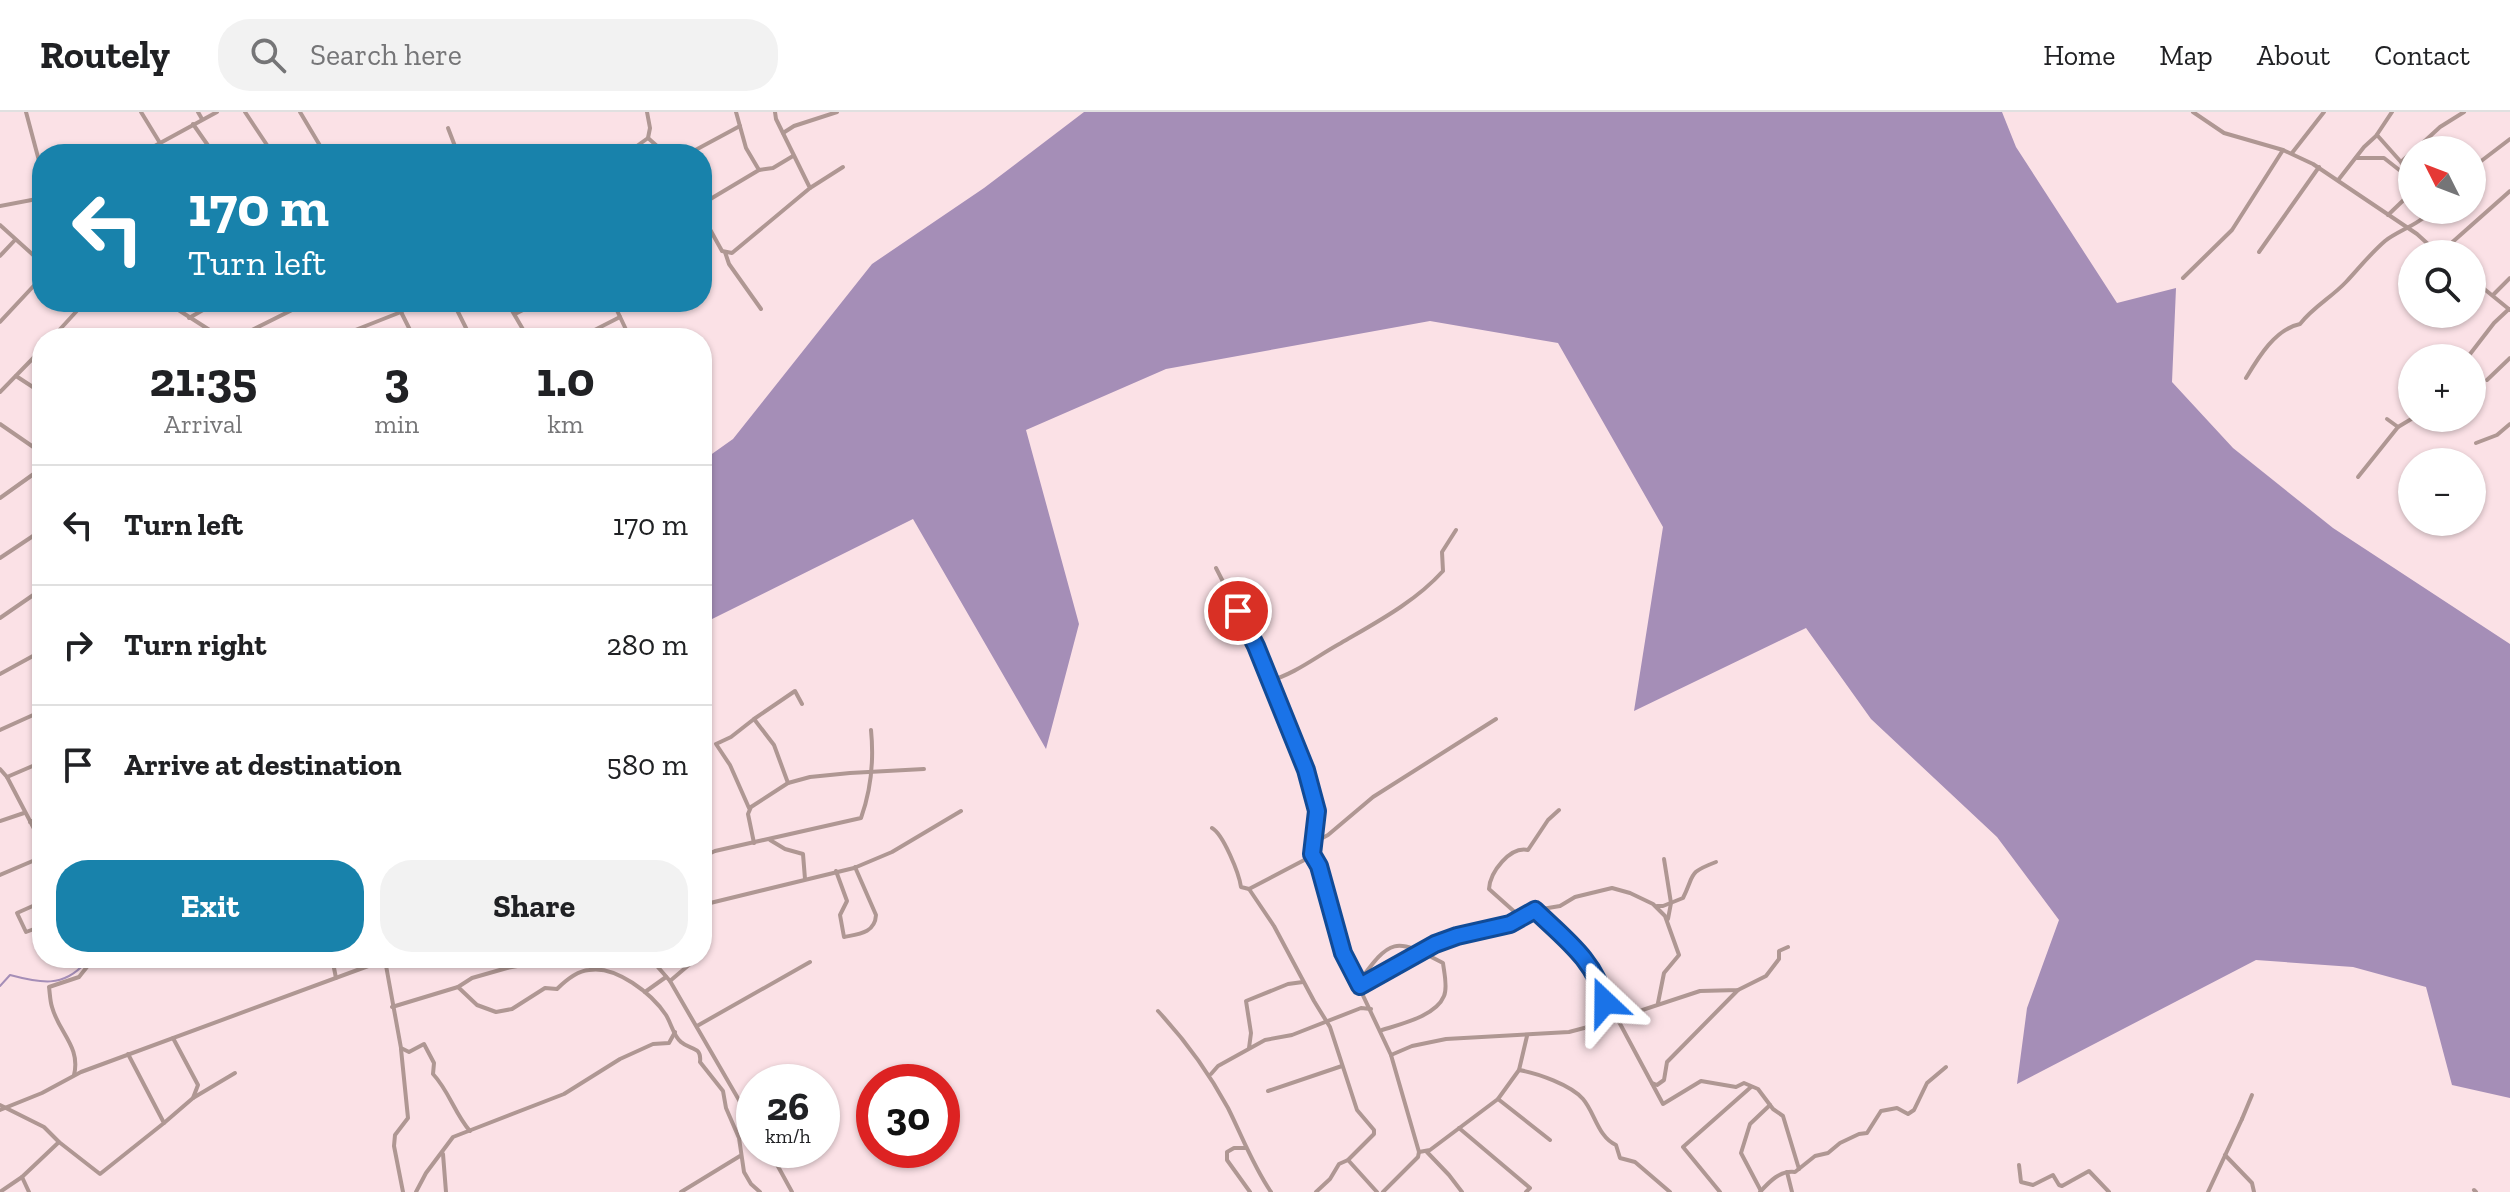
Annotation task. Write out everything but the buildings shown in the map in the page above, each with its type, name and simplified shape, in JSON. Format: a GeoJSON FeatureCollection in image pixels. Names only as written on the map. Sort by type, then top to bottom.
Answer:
{"type":"FeatureCollection","features":[{"type":"Feature","properties":{"kind":"street"},"geometry":{"type":"LineString","coordinates":[[26,112],[35,144]]}},
{"type":"Feature","properties":{"kind":"street"},"geometry":{"type":"LineString","coordinates":[[141,112],[157,144],[217,112]]}},
{"type":"Feature","properties":{"kind":"street"},"geometry":{"type":"LineString","coordinates":[[198,112],[202,119]]}},
{"type":"Feature","properties":{"kind":"street"},"geometry":{"type":"LineString","coordinates":[[245,112],[266,144]]}},
{"type":"Feature","properties":{"kind":"street"},"geometry":{"type":"LineString","coordinates":[[302,112],[320,144]]}},
{"type":"Feature","properties":{"kind":"street"},"geometry":{"type":"LineString","coordinates":[[640,144],[648,138],[647,112]]}},
{"type":"Feature","properties":{"kind":"street"},"geometry":{"type":"LineString","coordinates":[[736,112],[746,148],[759,170]]}},
{"type":"Feature","properties":{"kind":"street"},"geometry":{"type":"LineString","coordinates":[[775,112],[810,188]]}},
{"type":"Feature","properties":{"kind":"street"},"geometry":{"type":"LineString","coordinates":[[783,133],[794,126],[837,112]]}},
{"type":"Feature","properties":{"kind":"street"},"geometry":{"type":"LineString","coordinates":[[2193,112],[2224,133],[2292,153],[2319,167],[2424,240]]}},
{"type":"Feature","properties":{"kind":"street"},"geometry":{"type":"LineString","coordinates":[[2292,153],[2324,112]]}},
{"type":"Feature","properties":{"kind":"street"},"geometry":{"type":"LineString","coordinates":[[2339,179],[2377,135],[2392,112]]}},
{"type":"Feature","properties":{"kind":"street"},"geometry":{"type":"LineString","coordinates":[[2430,136],[2464,112]]}},
{"type":"Feature","properties":{"kind":"street"},"geometry":{"type":"LineString","coordinates":[[193,124],[207,144]]}},
{"type":"Feature","properties":{"kind":"street"},"geometry":{"type":"LineString","coordinates":[[707,144],[740,126]]}},
{"type":"Feature","properties":{"kind":"street"},"geometry":{"type":"LineString","coordinates":[[448,128],[454,144]]}},
{"type":"Feature","properties":{"kind":"street"},"geometry":{"type":"LineString","coordinates":[[2377,135],[2398,159]]}},
{"type":"Feature","properties":{"kind":"street"},"geometry":{"type":"LineString","coordinates":[[648,138],[655,144]]}},
{"type":"Feature","properties":{"kind":"street"},"geometry":{"type":"LineString","coordinates":[[2486,157],[2510,139]]}},
{"type":"Feature","properties":{"kind":"street"},"geometry":{"type":"LineString","coordinates":[[2183,278],[2232,230],[2283,150]]}},
{"type":"Feature","properties":{"kind":"street"},"geometry":{"type":"LineString","coordinates":[[712,198],[759,170],[773,168],[794,156]]}},
{"type":"Feature","properties":{"kind":"street"},"geometry":{"type":"LineString","coordinates":[[2356,158],[2384,158],[2398,168]]}},
{"type":"Feature","properties":{"kind":"street"},"geometry":{"type":"LineString","coordinates":[[712,233],[722,251],[732,253],[810,188],[843,167]]}},
{"type":"Feature","properties":{"kind":"street"},"geometry":{"type":"LineString","coordinates":[[2259,252],[2319,167]]}},
{"type":"Feature","properties":{"kind":"street"},"geometry":{"type":"LineString","coordinates":[[2455,240],[2510,191]]}},
{"type":"Feature","properties":{"kind":"street"},"geometry":{"type":"LineString","coordinates":[[0,206],[32,200]]}},
{"type":"Feature","properties":{"kind":"street"},"geometry":{"type":"LineString","coordinates":[[2388,215],[2398,205]]}},
{"type":"Feature","properties":{"kind":"street"},"geometry":{"type":"LineString","coordinates":[[2246,378],[2261,353],[2289,326],[2300,324],[2308,313],[2345,283],[2357,267],[2411,224]]}},
{"type":"Feature","properties":{"kind":"street"},"geometry":{"type":"LineString","coordinates":[[0,225],[32,254]]}},
{"type":"Feature","properties":{"kind":"street"},"geometry":{"type":"LineString","coordinates":[[0,256],[16,239]]}},
{"type":"Feature","properties":{"kind":"street"},"geometry":{"type":"LineString","coordinates":[[725,252],[729,264],[761,309]]}},
{"type":"Feature","properties":{"kind":"street"},"geometry":{"type":"LineString","coordinates":[[2493,295],[2510,278]]}},
{"type":"Feature","properties":{"kind":"street"},"geometry":{"type":"LineString","coordinates":[[0,322],[32,288]]}},
{"type":"Feature","properties":{"kind":"street"},"geometry":{"type":"LineString","coordinates":[[2478,344],[2494,323],[2510,310],[2486,290]]}},
{"type":"Feature","properties":{"kind":"street"},"geometry":{"type":"LineString","coordinates":[[61,328],[76,312]]}},
{"type":"Feature","properties":{"kind":"street"},"geometry":{"type":"LineString","coordinates":[[180,312],[206,328]]}},
{"type":"Feature","properties":{"kind":"street"},"geometry":{"type":"LineString","coordinates":[[189,318],[200,312]]}},
{"type":"Feature","properties":{"kind":"street"},"geometry":{"type":"LineString","coordinates":[[257,328],[289,312]]}},
{"type":"Feature","properties":{"kind":"street"},"geometry":{"type":"LineString","coordinates":[[360,328],[401,312],[409,328]]}},
{"type":"Feature","properties":{"kind":"street"},"geometry":{"type":"LineString","coordinates":[[519,312],[515,314],[523,328]]}},
{"type":"Feature","properties":{"kind":"street"},"geometry":{"type":"LineString","coordinates":[[618,312],[625,328]]}},
{"type":"Feature","properties":{"kind":"street"},"geometry":{"type":"LineString","coordinates":[[599,328],[620,317]]}},
{"type":"Feature","properties":{"kind":"street"},"geometry":{"type":"LineString","coordinates":[[2487,380],[2510,358]]}},
{"type":"Feature","properties":{"kind":"street"},"geometry":{"type":"LineString","coordinates":[[0,392],[32,359]]}},
{"type":"Feature","properties":{"kind":"street"},"geometry":{"type":"LineString","coordinates":[[16,376],[32,386]]}},
{"type":"Feature","properties":{"kind":"street"},"geometry":{"type":"LineString","coordinates":[[2358,477],[2398,427],[2387,419]]}},
{"type":"Feature","properties":{"kind":"street"},"geometry":{"type":"LineString","coordinates":[[0,424],[32,446]]}},
{"type":"Feature","properties":{"kind":"street"},"geometry":{"type":"LineString","coordinates":[[2476,443],[2497,435],[2510,424]]}},
{"type":"Feature","properties":{"kind":"street"},"geometry":{"type":"LineString","coordinates":[[0,434],[7,430]]}},
{"type":"Feature","properties":{"kind":"street"},"geometry":{"type":"LineString","coordinates":[[0,498],[32,475]]}},
{"type":"Feature","properties":{"kind":"street"},"geometry":{"type":"LineString","coordinates":[[1269,681],[1303,666],[1370,628],[1413,597],[1443,571],[1442,552],[1456,530]]}},
{"type":"Feature","properties":{"kind":"street"},"geometry":{"type":"LineString","coordinates":[[0,558],[32,537]]}},
{"type":"Feature","properties":{"kind":"street"},"geometry":{"type":"LineString","coordinates":[[1216,568],[1256,646],[1306,770],[1317,811],[1312,856],[1343,953],[1391,1055],[1419,1152],[1418,1157],[1380,1192],[1348,1160]]}},
{"type":"Feature","properties":{"kind":"street"},"geometry":{"type":"LineString","coordinates":[[0,618],[32,596]]}},
{"type":"Feature","properties":{"kind":"street"},"geometry":{"type":"LineString","coordinates":[[0,674],[32,656]]}},
{"type":"Feature","properties":{"kind":"street"},"geometry":{"type":"LineString","coordinates":[[754,843],[749,810],[730,765],[716,744],[731,737],[795,691],[802,704]]}},
{"type":"Feature","properties":{"kind":"street"},"geometry":{"type":"LineString","coordinates":[[0,730],[32,716]]}},
{"type":"Feature","properties":{"kind":"street"},"geometry":{"type":"LineString","coordinates":[[754,719],[774,745],[788,783]]}},
{"type":"Feature","properties":{"kind":"street"},"geometry":{"type":"LineString","coordinates":[[1315,842],[1328,835],[1373,797],[1496,719]]}},
{"type":"Feature","properties":{"kind":"street"},"geometry":{"type":"LineString","coordinates":[[712,853],[861,818],[868,799],[871,730]]}},
{"type":"Feature","properties":{"kind":"street"},"geometry":{"type":"LineString","coordinates":[[7,777],[32,766]]}},
{"type":"Feature","properties":{"kind":"street"},"geometry":{"type":"LineString","coordinates":[[0,769],[32,827]]}},
{"type":"Feature","properties":{"kind":"street"},"geometry":{"type":"LineString","coordinates":[[749,810],[788,783],[810,777],[924,769]]}},
{"type":"Feature","properties":{"kind":"street"},"geometry":{"type":"LineString","coordinates":[[1519,918],[1489,889],[1490,882],[1508,854],[1520,848],[1528,850],[1548,820],[1559,810]]}},
{"type":"Feature","properties":{"kind":"street"},"geometry":{"type":"LineString","coordinates":[[712,902],[855,867],[892,852],[961,811]]}},
{"type":"Feature","properties":{"kind":"street"},"geometry":{"type":"LineString","coordinates":[[0,821],[24,813]]}},
{"type":"Feature","properties":{"kind":"street"},"geometry":{"type":"LineString","coordinates":[[1212,828],[1219,832],[1225,843],[1240,877],[1241,887],[1249,889],[1312,856]]}},
{"type":"Feature","properties":{"kind":"street"},"geometry":{"type":"LineString","coordinates":[[770,839],[785,849],[803,854],[805,879]]}},
{"type":"Feature","properties":{"kind":"street"},"geometry":{"type":"LineString","coordinates":[[1664,859],[1671,903],[1667,922]]}},
{"type":"Feature","properties":{"kind":"street"},"geometry":{"type":"LineString","coordinates":[[0,875],[32,861]]}},
{"type":"Feature","properties":{"kind":"street"},"geometry":{"type":"LineString","coordinates":[[1654,906],[1683,898],[1687,883],[1696,870],[1716,862]]}},
{"type":"Feature","properties":{"kind":"street"},"geometry":{"type":"LineString","coordinates":[[836,871],[847,901],[840,915],[844,937],[862,934],[871,929],[876,915],[855,867]]}},
{"type":"Feature","properties":{"kind":"street"},"geometry":{"type":"LineString","coordinates":[[1359,985],[1457,936],[1510,924],[1535,910],[1560,906],[1575,897],[1612,888],[1630,893],[1654,906],[1667,922],[1679,955],[1664,973],[1658,1003]]}},
{"type":"Feature","properties":{"kind":"street"},"geometry":{"type":"LineString","coordinates":[[1249,889],[1274,926],[1327,1023],[1339,1047],[1357,1110],[1372,1125],[1374,1134],[1348,1160],[1339,1164],[1330,1179],[1316,1192]]}},
{"type":"Feature","properties":{"kind":"street"},"geometry":{"type":"LineString","coordinates":[[32,906],[17,913],[26,932],[32,930]]}},
{"type":"Feature","properties":{"kind":"street"},"geometry":{"type":"LineString","coordinates":[[1535,910],[1586,960],[1600,981],[1605,1002],[1603,1023]]}},
{"type":"Feature","properties":{"kind":"street"},"geometry":{"type":"LineString","coordinates":[[1359,985],[1375,959],[1385,951],[1405,944],[1443,963],[1446,993],[1438,1006],[1416,1020],[1380,1030]]}},
{"type":"Feature","properties":{"kind":"street"},"geometry":{"type":"LineString","coordinates":[[1650,1082],[1657,1085],[1664,1080],[1667,1062],[1715,1017],[1738,990],[1766,976],[1779,959],[1779,951],[1788,947]]}},
{"type":"Feature","properties":{"kind":"street"},"geometry":{"type":"LineString","coordinates":[[697,1026],[810,962]]}},
{"type":"Feature","properties":{"kind":"street"},"geometry":{"type":"LineString","coordinates":[[74,1075],[77,1064],[72,1045],[52,1008],[49,987],[79,977],[86,968]]}},
{"type":"Feature","properties":{"kind":"street"},"geometry":{"type":"LineString","coordinates":[[334,968],[336,978]]}},
{"type":"Feature","properties":{"kind":"street"},"geometry":{"type":"LineString","coordinates":[[0,1107],[42,1093],[88,1069],[363,968]]}},
{"type":"Feature","properties":{"kind":"street"},"geometry":{"type":"LineString","coordinates":[[389,968],[408,1118],[395,1135],[394,1146],[403,1192]]}},
{"type":"Feature","properties":{"kind":"street"},"geometry":{"type":"LineString","coordinates":[[392,1007],[507,968]]}},
{"type":"Feature","properties":{"kind":"street"},"geometry":{"type":"LineString","coordinates":[[659,968],[697,1026],[736,1094]]}},
{"type":"Feature","properties":{"kind":"street"},"geometry":{"type":"LineString","coordinates":[[645,992],[683,968]]}},
{"type":"Feature","properties":{"kind":"street"},"geometry":{"type":"LineString","coordinates":[[458,987],[477,1005],[496,1012],[512,1009],[545,988],[557,989],[568,979],[589,969],[617,976],[645,992],[659,1006],[681,1042],[697,1049],[700,1062],[723,1091],[736,1131]]}},
{"type":"Feature","properties":{"kind":"street"},"geometry":{"type":"LineString","coordinates":[[1249,1048],[1251,1033],[1246,1001],[1288,984],[1303,982]]}},
{"type":"Feature","properties":{"kind":"street"},"geometry":{"type":"LineString","coordinates":[[1391,1055],[1412,1046],[1446,1039],[1569,1032],[1618,1020],[1658,1003],[1700,991],[1738,990]]}},
{"type":"Feature","properties":{"kind":"street"},"geometry":{"type":"LineString","coordinates":[[1211,1074],[1218,1066],[1265,1040],[1292,1035],[1361,1008],[1371,1009]]}},
{"type":"Feature","properties":{"kind":"street"},"geometry":{"type":"LineString","coordinates":[[1158,1011],[1178,1033],[1214,1085],[1269,1192]]}},
{"type":"Feature","properties":{"kind":"street"},"geometry":{"type":"LineString","coordinates":[[1618,1020],[1663,1104],[1701,1081],[1736,1087],[1744,1083],[1752,1086],[1783,1116],[1799,1169]]}},
{"type":"Feature","properties":{"kind":"street"},"geometry":{"type":"LineString","coordinates":[[416,1192],[453,1137],[564,1094],[620,1059],[653,1044],[669,1043],[675,1032]]}},
{"type":"Feature","properties":{"kind":"street"},"geometry":{"type":"LineString","coordinates":[[1419,1152],[1426,1151],[1498,1099],[1519,1070],[1527,1036]]}},
{"type":"Feature","properties":{"kind":"street"},"geometry":{"type":"LineString","coordinates":[[173,1037],[198,1085],[206,1092]]}},
{"type":"Feature","properties":{"kind":"street"},"geometry":{"type":"LineString","coordinates":[[401,1048],[409,1052],[424,1044],[434,1063],[433,1074],[470,1131]]}},
{"type":"Feature","properties":{"kind":"street"},"geometry":{"type":"LineString","coordinates":[[128,1054],[164,1123]]}},
{"type":"Feature","properties":{"kind":"street"},"geometry":{"type":"LineString","coordinates":[[77,1064],[88,1069]]}},
{"type":"Feature","properties":{"kind":"street"},"geometry":{"type":"LineString","coordinates":[[1268,1091],[1342,1066]]}},
{"type":"Feature","properties":{"kind":"street"},"geometry":{"type":"LineString","coordinates":[[1770,1105],[1750,1124],[1741,1153],[1760,1192],[1771,1179],[1795,1172],[1815,1156],[1828,1153],[1840,1143],[1867,1133],[1881,1111],[1897,1108],[1908,1114],[1914,1110],[1927,1083],[1946,1067]]}},
{"type":"Feature","properties":{"kind":"street"},"geometry":{"type":"LineString","coordinates":[[1519,1070],[1555,1081],[1582,1097],[1608,1141],[1616,1145],[1620,1158],[1635,1162],[1670,1192]]}},
{"type":"Feature","properties":{"kind":"street"},"geometry":{"type":"LineString","coordinates":[[6,1107],[44,1127],[100,1174],[193,1098],[235,1073]]}},
{"type":"Feature","properties":{"kind":"street"},"geometry":{"type":"LineString","coordinates":[[193,1098],[198,1085]]}},
{"type":"Feature","properties":{"kind":"street"},"geometry":{"type":"LineString","coordinates":[[1720,1192],[1683,1147],[1752,1086]]}},
{"type":"Feature","properties":{"kind":"street"},"geometry":{"type":"LineString","coordinates":[[2208,1192],[2252,1095]]}},
{"type":"Feature","properties":{"kind":"street"},"geometry":{"type":"LineString","coordinates":[[1498,1099],[1550,1140]]}},
{"type":"Feature","properties":{"kind":"street"},"geometry":{"type":"LineString","coordinates":[[1459,1128],[1530,1188],[1526,1192]]}},
{"type":"Feature","properties":{"kind":"street"},"geometry":{"type":"LineString","coordinates":[[0,1192],[22,1177],[59,1142]]}},
{"type":"Feature","properties":{"kind":"street"},"geometry":{"type":"LineString","coordinates":[[1246,1148],[1234,1148],[1227,1152],[1227,1160],[1250,1192]]}},
{"type":"Feature","properties":{"kind":"street"},"geometry":{"type":"LineString","coordinates":[[443,1151],[446,1192]]}},
{"type":"Feature","properties":{"kind":"street"},"geometry":{"type":"LineString","coordinates":[[1426,1151],[1462,1192]]}},
{"type":"Feature","properties":{"kind":"street"},"geometry":{"type":"LineString","coordinates":[[2225,1155],[2252,1183],[2254,1192]]}},
{"type":"Feature","properties":{"kind":"street"},"geometry":{"type":"LineString","coordinates":[[681,1192],[736,1158]]}},
{"type":"Feature","properties":{"kind":"street"},"geometry":{"type":"LineString","coordinates":[[2019,1165],[2021,1182],[2033,1185],[2053,1175],[2062,1186],[2089,1171],[2109,1192]]}},
{"type":"Feature","properties":{"kind":"street"},"geometry":{"type":"LineString","coordinates":[[744,1168],[747,1178],[760,1192]]}},
{"type":"Feature","properties":{"kind":"street"},"geometry":{"type":"LineString","coordinates":[[779,1168],[792,1192]]}},
{"type":"Feature","properties":{"kind":"street"},"geometry":{"type":"LineString","coordinates":[[1787,1172],[1792,1192]]}},
{"type":"Feature","properties":{"kind":"street"},"geometry":{"type":"LineString","coordinates":[[22,1177],[29,1192]]}},
{"type":"Feature","properties":{"kind":"street"},"geometry":{"type":"LineString","coordinates":[[1388,1187],[1393,1192]]}},
{"type":"Feature","properties":{"kind":"shaded area"},"geometry":{"type":"Polygon","coordinates":[[[1084,112],[2002,112],[2016,147],[2117,303],[2176,288],[2172,382],[2233,448],[2333,528],[2510,644],[2510,1098],[2452,1085],[2426,987],[2353,967],[2256,960],[2017,1084],[2027,1008],[2059,920],[1997,837],[1871,719],[1806,628],[1634,711],[1663,527],[1558,343],[1430,321],[1166,369],[1026,430],[1079,624],[1046,749],[913,519],[712,619],[712,454],[733,439],[872,264],[984,188],[1084,112]]]}},
{"type":"Feature","properties":{"kind":"waterway"},"geometry":{"type":"LineString","coordinates":[[0,986],[10,975],[50,981],[68,977],[80,968]]}},
{"type":"Feature","properties":{"kind":"route"},"geometry":{"type":"LineString","coordinates":[[1238,611],[1256,646],[1306,770],[1317,811],[1312,854],[1319,866],[1343,953],[1360,986],[1435,944],[1510,924],[1535,910],[1586,960],[1600,981],[1605,1002]]}}]}
